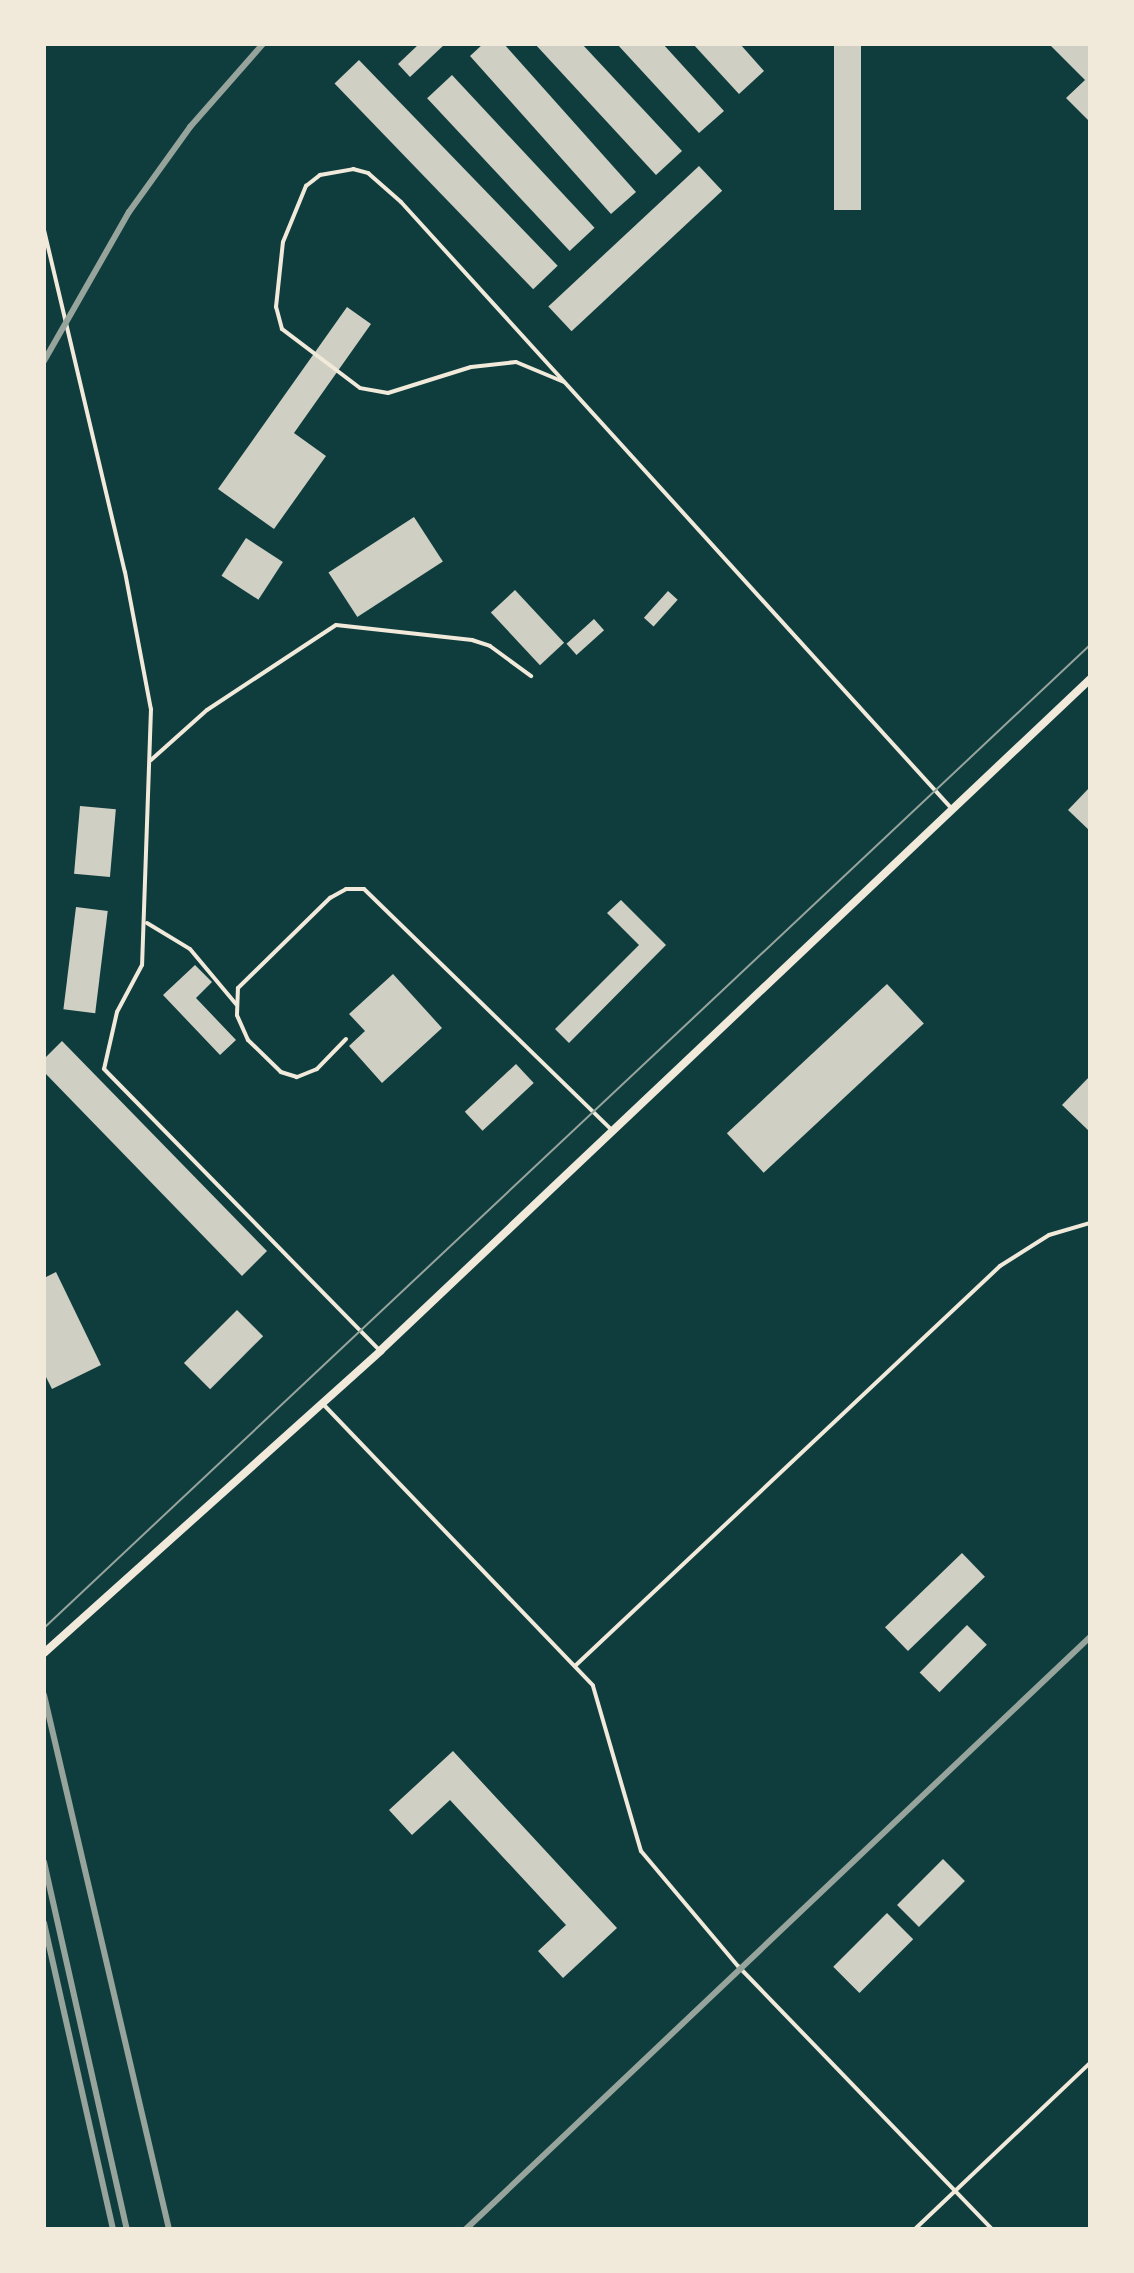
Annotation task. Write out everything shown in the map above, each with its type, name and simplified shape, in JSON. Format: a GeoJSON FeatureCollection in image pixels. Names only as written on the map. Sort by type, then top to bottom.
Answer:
{"type":"FeatureCollection","features":[{"type":"Feature","properties":{"kind":"street"},"geometry":{"type":"LineString","coordinates":[[44,1653],[380,1351],[1090,679]]}},
{"type":"Feature","properties":{"kind":"lane"},"geometry":{"type":"LineString","coordinates":[[564,382],[516,362],[471,367],[388,393],[360,388],[282,329],[276,307],[283,242],[306,186],[336,169],[368,173],[401,202],[952,810]]}},
{"type":"Feature","properties":{"kind":"lane"},"geometry":{"type":"LineString","coordinates":[[44,230],[125,572],[151,709],[147,923],[142,965],[117,1012],[104,1069],[380,1351]]}},
{"type":"Feature","properties":{"kind":"lane"},"geometry":{"type":"LineString","coordinates":[[149,762],[207,710],[336,625],[472,640],[490,646],[531,676]]}},
{"type":"Feature","properties":{"kind":"lane"},"geometry":{"type":"LineString","coordinates":[[346,1039],[317,1069],[297,1077],[265,1062],[248,1040],[238,1006],[238,988],[330,898],[346,889],[364,889],[613,1131]]}},
{"type":"Feature","properties":{"kind":"lane"},"geometry":{"type":"LineString","coordinates":[[147,923],[190,949],[238,1006]]}},
{"type":"Feature","properties":{"kind":"lane"},"geometry":{"type":"LineString","coordinates":[[575,1666],[1000,1266],[1049,1235],[1090,1223]]}},
{"type":"Feature","properties":{"kind":"lane"},"geometry":{"type":"LineString","coordinates":[[323,1404],[593,1686],[641,1851],[738,1966],[992,2229]]}},
{"type":"Feature","properties":{"kind":"lane"},"geometry":{"type":"LineString","coordinates":[[915,2229],[1090,2063]]}},
{"type":"Feature","properties":{"kind":"building"},"geometry":{"type":"Polygon","coordinates":[[[419,44],[445,44],[410,77],[398,64],[419,44]]]}},
{"type":"Feature","properties":{"kind":"building"},"geometry":{"type":"Polygon","coordinates":[[[483,44],[504,44],[636,192],[611,214],[470,56],[483,44]]]}},
{"type":"Feature","properties":{"kind":"building"},"geometry":{"type":"Polygon","coordinates":[[[535,44],[582,44],[682,151],[656,175],[535,44]]]}},
{"type":"Feature","properties":{"kind":"building"},"geometry":{"type":"Polygon","coordinates":[[[617,44],[663,44],[724,111],[699,133],[617,44]]]}},
{"type":"Feature","properties":{"kind":"building"},"geometry":{"type":"Polygon","coordinates":[[[693,44],[740,44],[764,71],[739,94],[693,44]]]}},
{"type":"Feature","properties":{"kind":"building"},"geometry":{"type":"Polygon","coordinates":[[[834,44],[861,44],[861,210],[834,210],[834,44]]]}},
{"type":"Feature","properties":{"kind":"building"},"geometry":{"type":"Polygon","coordinates":[[[1049,44],[1090,44],[1090,122],[1066,98],[1085,80],[1049,44]]]}},
{"type":"Feature","properties":{"kind":"building"},"geometry":{"type":"Polygon","coordinates":[[[359,60],[558,266],[533,289],[335,84],[359,60]]]}},
{"type":"Feature","properties":{"kind":"building"},"geometry":{"type":"Polygon","coordinates":[[[452,75],[595,228],[570,251],[427,98],[452,75]]]}},
{"type":"Feature","properties":{"kind":"building"},"geometry":{"type":"Polygon","coordinates":[[[699,166],[722,191],[572,331],[548,306],[699,166]]]}},
{"type":"Feature","properties":{"kind":"building"},"geometry":{"type":"Polygon","coordinates":[[[347,307],[371,324],[294,433],[326,456],[274,529],[218,489],[347,307]]]}},
{"type":"Feature","properties":{"kind":"building"},"geometry":{"type":"Polygon","coordinates":[[[414,517],[443,561],[357,617],[328,573],[414,517]]]}},
{"type":"Feature","properties":{"kind":"building"},"geometry":{"type":"Polygon","coordinates":[[[246,538],[283,562],[258,600],[221,576],[246,538]]]}},
{"type":"Feature","properties":{"kind":"building"},"geometry":{"type":"Polygon","coordinates":[[[515,590],[564,643],[540,665],[491,613],[515,590]]]}},
{"type":"Feature","properties":{"kind":"building"},"geometry":{"type":"Polygon","coordinates":[[[668,591],[678,600],[654,626],[644,618],[668,591]]]}},
{"type":"Feature","properties":{"kind":"building"},"geometry":{"type":"Polygon","coordinates":[[[594,619],[604,630],[577,655],[567,644],[594,619]]]}},
{"type":"Feature","properties":{"kind":"building"},"geometry":{"type":"Polygon","coordinates":[[[1090,787],[1090,831],[1068,810],[1090,787]]]}},
{"type":"Feature","properties":{"kind":"building"},"geometry":{"type":"Polygon","coordinates":[[[80,806],[116,809],[110,877],[74,874],[80,806]]]}},
{"type":"Feature","properties":{"kind":"building"},"geometry":{"type":"Polygon","coordinates":[[[621,900],[666,945],[569,1043],[555,1029],[639,945],[607,913],[621,900]]]}},
{"type":"Feature","properties":{"kind":"building"},"geometry":{"type":"Polygon","coordinates":[[[76,907],[108,911],[95,1013],[63,1009],[76,907]]]}},
{"type":"Feature","properties":{"kind":"building"},"geometry":{"type":"Polygon","coordinates":[[[195,965],[212,982],[196,998],[236,1040],[220,1055],[163,995],[195,965]]]}},
{"type":"Feature","properties":{"kind":"building"},"geometry":{"type":"Polygon","coordinates":[[[393,974],[442,1028],[382,1083],[349,1046],[365,1031],[349,1014],[393,974]]]}},
{"type":"Feature","properties":{"kind":"building"},"geometry":{"type":"Polygon","coordinates":[[[887,984],[924,1023],[764,1173],[727,1133],[887,984]]]}},
{"type":"Feature","properties":{"kind":"building"},"geometry":{"type":"Polygon","coordinates":[[[62,1041],[267,1251],[242,1276],[44,1072],[44,1059],[62,1041]]]}},
{"type":"Feature","properties":{"kind":"building"},"geometry":{"type":"Polygon","coordinates":[[[516,1064],[534,1083],[483,1131],[465,1112],[516,1064]]]}},
{"type":"Feature","properties":{"kind":"building"},"geometry":{"type":"Polygon","coordinates":[[[1090,1076],[1090,1132],[1062,1105],[1090,1076]]]}},
{"type":"Feature","properties":{"kind":"building"},"geometry":{"type":"Polygon","coordinates":[[[56,1272],[101,1365],[52,1389],[44,1373],[44,1278],[56,1272]]]}},
{"type":"Feature","properties":{"kind":"building"},"geometry":{"type":"Polygon","coordinates":[[[237,1310],[263,1336],[210,1389],[184,1363],[237,1310]]]}},
{"type":"Feature","properties":{"kind":"building"},"geometry":{"type":"Polygon","coordinates":[[[962,1553],[985,1577],[908,1651],[885,1627],[962,1553]]]}},
{"type":"Feature","properties":{"kind":"building"},"geometry":{"type":"Polygon","coordinates":[[[967,1625],[987,1645],[939,1692],[920,1672],[967,1625]]]}},
{"type":"Feature","properties":{"kind":"building"},"geometry":{"type":"Polygon","coordinates":[[[453,1751],[617,1928],[563,1978],[538,1951],[566,1925],[450,1800],[412,1835],[389,1810],[453,1751]]]}},
{"type":"Feature","properties":{"kind":"building"},"geometry":{"type":"Polygon","coordinates":[[[943,1859],[965,1881],[919,1927],[897,1905],[943,1859]]]}},
{"type":"Feature","properties":{"kind":"building"},"geometry":{"type":"Polygon","coordinates":[[[887,1913],[913,1939],[859,1993],[833,1967],[887,1913]]]}},
{"type":"Feature","properties":{"kind":"tram line"},"geometry":{"type":"LineString","coordinates":[[44,1628],[1090,645]]}},
{"type":"Feature","properties":{"kind":"railway"},"geometry":{"type":"LineString","coordinates":[[44,361],[129,212],[190,127],[263,44]]}},
{"type":"Feature","properties":{"kind":"railway"},"geometry":{"type":"LineString","coordinates":[[466,2229],[1090,1637]]}},
{"type":"Feature","properties":{"kind":"railway"},"geometry":{"type":"LineString","coordinates":[[44,1695],[169,2229]]}},
{"type":"Feature","properties":{"kind":"railway"},"geometry":{"type":"LineString","coordinates":[[44,1862],[127,2229]]}},
{"type":"Feature","properties":{"kind":"railway"},"geometry":{"type":"LineString","coordinates":[[44,1923],[113,2229]]}}]}
